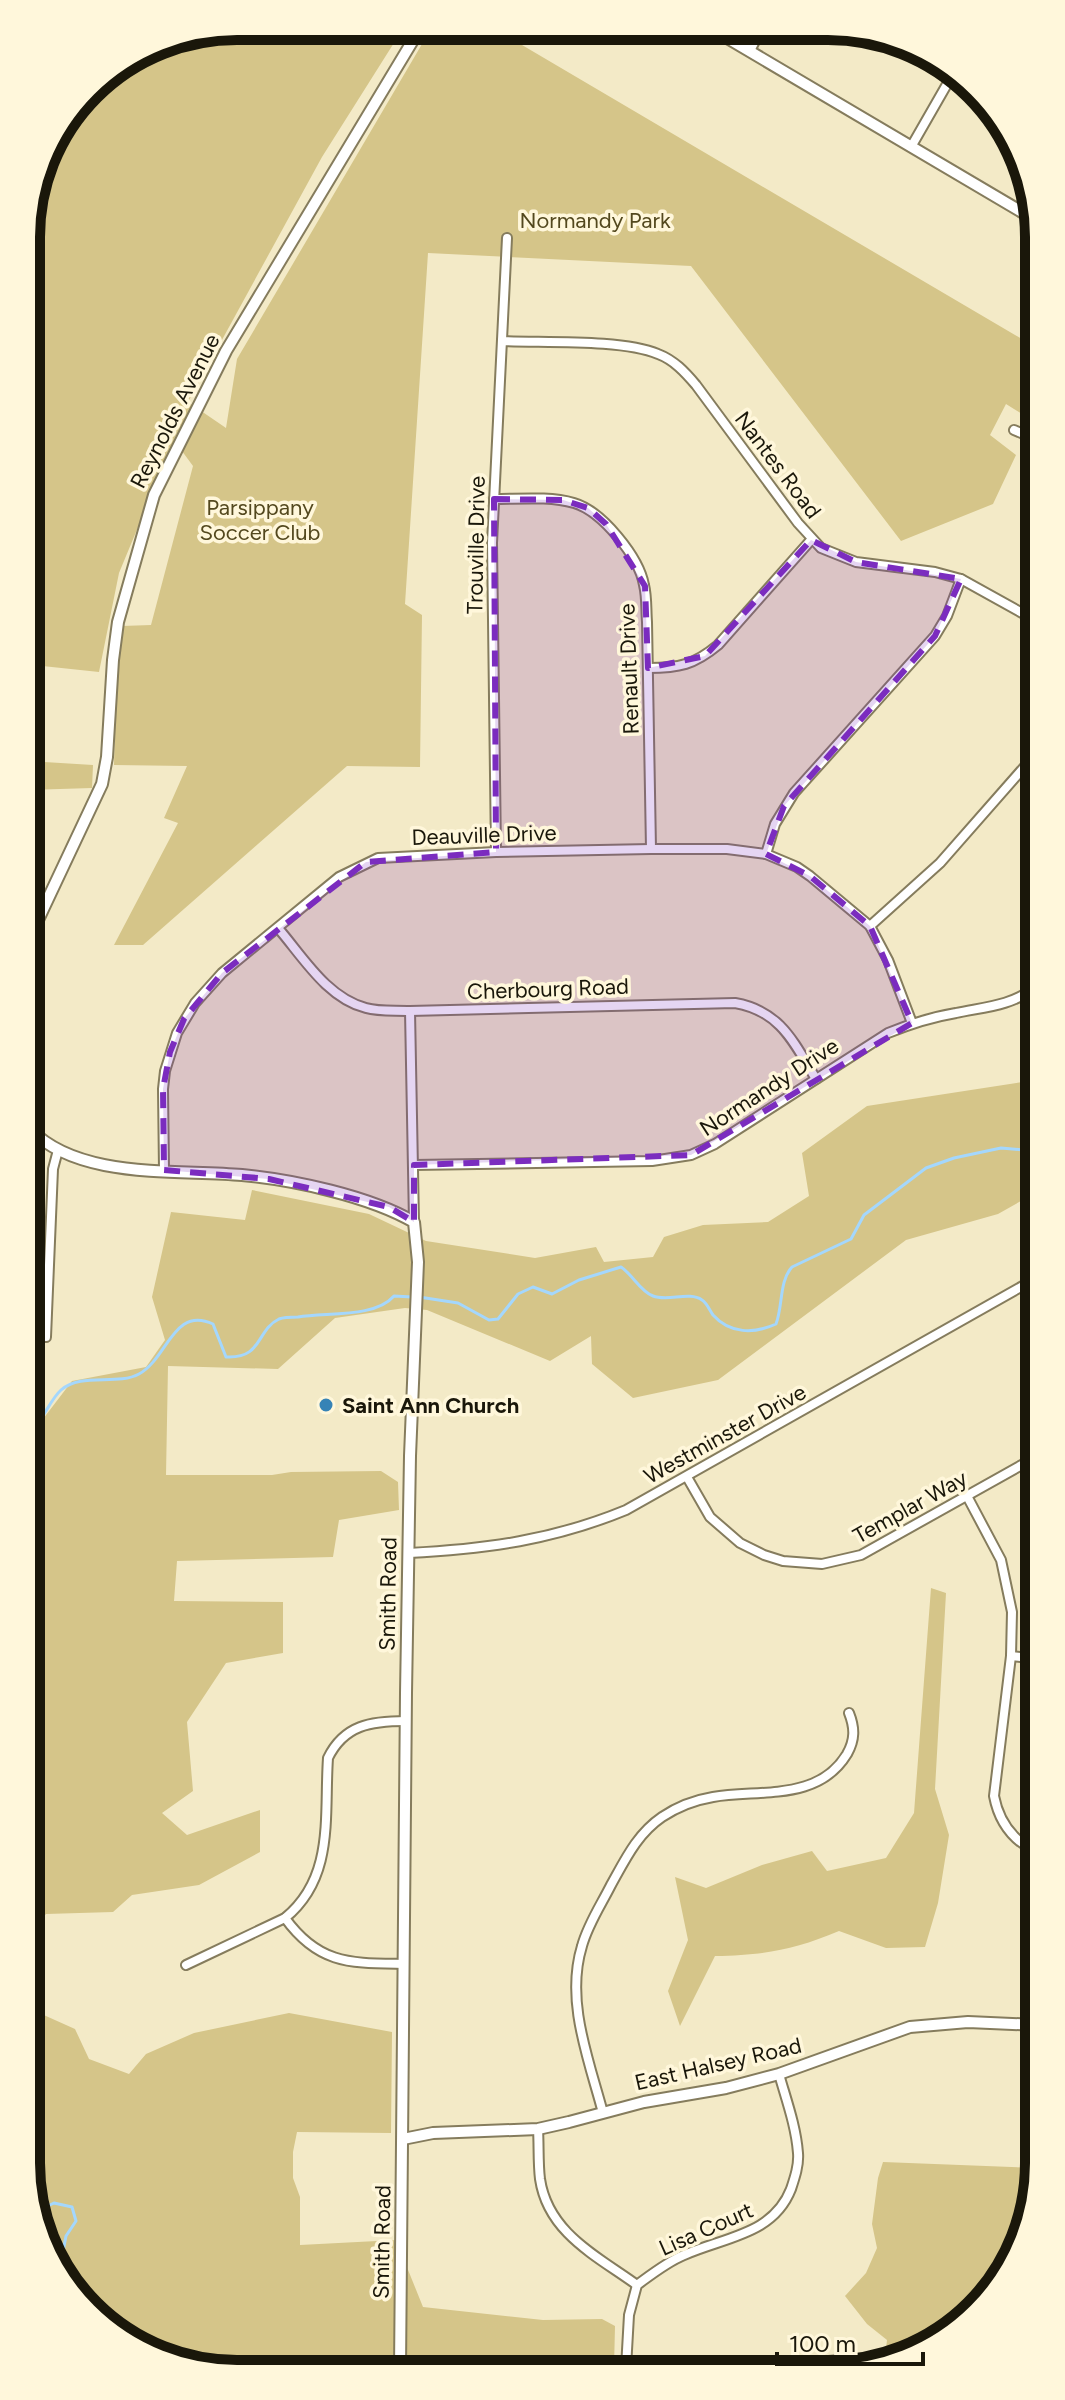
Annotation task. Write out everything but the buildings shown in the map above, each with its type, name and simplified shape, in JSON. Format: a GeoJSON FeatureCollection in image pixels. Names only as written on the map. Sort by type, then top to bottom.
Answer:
{"type":"FeatureCollection","features":[{"type":"Feature","properties":{"kind":"street","name":"Reynolds Avenue"},"geometry":{"type":"LineString","coordinates":[[40,916],[102,784],[118,622],[154,495],[226,351],[413,40]]}},
{"type":"Feature","properties":{"kind":"street"},"geometry":{"type":"LineString","coordinates":[[731,40],[1023,213]]}},
{"type":"Feature","properties":{"kind":"street"},"geometry":{"type":"LineString","coordinates":[[750,51],[756,40]]}},
{"type":"Feature","properties":{"kind":"street"},"geometry":{"type":"LineString","coordinates":[[911,147],[949,81]]}},
{"type":"Feature","properties":{"kind":"street","name":"Trouville Drive"},"geometry":{"type":"LineString","coordinates":[[496,852],[492,595],[507,238]]}},
{"type":"Feature","properties":{"kind":"street","name":"Nantes Road"},"geometry":{"type":"LineString","coordinates":[[502,341],[623,346],[643,349],[672,361],[696,385],[811,540],[836,556],[856,562],[935,572],[961,579],[1025,615]]}},
{"type":"Feature","properties":{"kind":"street"},"geometry":{"type":"LineString","coordinates":[[1014,430],[1025,435]]}},
{"type":"Feature","properties":{"kind":"street","name":"Renault Drive"},"geometry":{"type":"LineString","coordinates":[[494,499],[563,500],[588,508],[606,524],[632,557],[645,586],[651,849]]}},
{"type":"Feature","properties":{"kind":"street"},"geometry":{"type":"LineString","coordinates":[[648,668],[672,668],[694,663],[705,656],[811,540]]}},
{"type":"Feature","properties":{"kind":"street"},"geometry":{"type":"LineString","coordinates":[[766,854],[775,824],[789,800],[935,636],[947,616],[961,579]]}},
{"type":"Feature","properties":{"kind":"street"},"geometry":{"type":"LineString","coordinates":[[870,926],[940,863],[1025,766]]}},
{"type":"Feature","properties":{"kind":"street","name":"Deauville Drive"},"geometry":{"type":"LineString","coordinates":[[164,1170],[163,1089],[170,1052],[177,1033],[208,987],[339,877],[366,862],[395,856],[651,849],[727,849],[766,854],[810,876],[870,926],[888,960],[912,1023]]}},
{"type":"Feature","properties":{"kind":"street","name":"Cherbourg Road"},"geometry":{"type":"LineString","coordinates":[[278,928],[340,997],[366,1008],[410,1011],[735,1003],[761,1010],[782,1026],[816,1079]]}},
{"type":"Feature","properties":{"kind":"street","name":"Normandy Drive"},"geometry":{"type":"LineString","coordinates":[[414,1165],[678,1158],[715,1144],[871,1043],[912,1023],[1004,1005],[1025,995]]}},
{"type":"Feature","properties":{"kind":"street"},"geometry":{"type":"LineString","coordinates":[[410,1011],[414,1222]]}},
{"type":"Feature","properties":{"kind":"street"},"geometry":{"type":"LineString","coordinates":[[40,1136],[58,1150],[100,1164],[243,1175],[280,1181],[389,1207],[414,1222]]}},
{"type":"Feature","properties":{"kind":"street"},"geometry":{"type":"LineString","coordinates":[[46,1337],[53,1169],[58,1150]]}},
{"type":"Feature","properties":{"kind":"street","name":"Smith Road"},"geometry":{"type":"LineString","coordinates":[[400,2360],[406,1721],[417,1286],[414,1222]]}},
{"type":"Feature","properties":{"kind":"street","name":"Westminster Drive"},"geometry":{"type":"LineString","coordinates":[[409,1553],[499,1546],[561,1534],[626,1510],[1025,1285]]}},
{"type":"Feature","properties":{"kind":"street","name":"Templar Way"},"geometry":{"type":"LineString","coordinates":[[687,1477],[710,1517],[740,1543],[764,1555],[802,1564],[836,1563],[861,1555],[1025,1463]]}},
{"type":"Feature","properties":{"kind":"street"},"geometry":{"type":"LineString","coordinates":[[967,1496],[987,1530],[1005,1572],[1012,1612],[1011,1656],[994,1796],[1005,1827],[1025,1845]]}},
{"type":"Feature","properties":{"kind":"street"},"geometry":{"type":"LineString","coordinates":[[1011,1656],[1025,1658]]}},
{"type":"Feature","properties":{"kind":"street"},"geometry":{"type":"LineString","coordinates":[[603,2113],[578,2015],[576,1976],[587,1931],[629,1852],[645,1831],[687,1804],[715,1796],[784,1792],[821,1779],[841,1761],[851,1745],[854,1732],[849,1713]]}},
{"type":"Feature","properties":{"kind":"street"},"geometry":{"type":"LineString","coordinates":[[186,1965],[285,1918],[296,1909],[317,1877],[324,1853],[328,1758],[333,1746],[344,1734],[357,1727],[378,1721],[406,1721]]}},
{"type":"Feature","properties":{"kind":"street"},"geometry":{"type":"LineString","coordinates":[[285,1918],[315,1949],[336,1960],[404,1964]]}},
{"type":"Feature","properties":{"kind":"street","name":"East Halsey Road"},"geometry":{"type":"LineString","coordinates":[[403,2139],[433,2133],[538,2129],[644,2102],[726,2088],[779,2074],[910,2027],[968,2022],[1025,2024]]}},
{"type":"Feature","properties":{"kind":"street","name":"Lisa Court"},"geometry":{"type":"LineString","coordinates":[[637,2285],[685,2254],[724,2242],[764,2224],[781,2209],[796,2174],[799,2155],[779,2074]]}},
{"type":"Feature","properties":{"kind":"street"},"geometry":{"type":"LineString","coordinates":[[538,2129],[540,2179],[547,2205],[558,2223],[569,2238],[637,2285],[629,2315],[626,2360]]}},
{"type":"Feature","properties":{"kind":"highlighted area"},"geometry":{"type":"Polygon","coordinates":[[[494,499],[563,500],[588,508],[606,524],[645,586],[648,668],[705,656],[811,540],[856,562],[961,579],[935,636],[784,806],[766,854],[810,876],[870,926],[912,1023],[691,1155],[414,1165],[414,1222],[389,1207],[269,1179],[164,1170],[163,1089],[170,1052],[184,1019],[222,973],[366,862],[496,852],[494,499]]]}},
{"type":"Feature","properties":{"kind":"green space"},"geometry":{"type":"Polygon","coordinates":[[[224,40],[396,40],[322,157],[188,402],[226,428],[237,359],[424,40],[513,40],[1025,341],[1025,416],[1006,404],[990,435],[1016,455],[993,504],[901,541],[691,266],[428,253],[405,604],[422,615],[420,767],[347,766],[143,945],[114,945],[178,823],[164,818],[187,766],[114,765],[117,656],[122,626],[151,625],[193,466],[176,443],[177,433],[119,573],[99,672],[40,666],[40,224],[55,162],[66,138],[89,107],[128,73],[174,50],[224,40]]]}},
{"type":"Feature","properties":{"kind":"green space"},"geometry":{"type":"Polygon","coordinates":[[[40,762],[93,765],[92,788],[40,790],[40,762]]]}},
{"type":"Feature","properties":{"kind":"green space"},"geometry":{"type":"Polygon","coordinates":[[[1025,1082],[1025,1199],[998,1214],[906,1240],[718,1380],[633,1398],[592,1364],[591,1336],[550,1361],[427,1310],[405,1308],[335,1318],[278,1369],[168,1366],[166,1475],[381,1471],[398,1482],[399,1510],[339,1520],[333,1557],[177,1561],[174,1601],[283,1602],[283,1653],[226,1663],[187,1722],[193,1791],[162,1813],[187,1835],[260,1810],[260,1852],[199,1885],[132,1895],[113,1912],[46,1914],[40,1920],[40,1418],[43,1419],[72,1381],[146,1367],[165,1340],[152,1297],[171,1212],[245,1220],[252,1190],[369,1214],[426,1241],[535,1258],[596,1247],[604,1262],[653,1257],[664,1237],[703,1225],[768,1222],[809,1196],[802,1153],[867,1106],[1025,1082]]]}},
{"type":"Feature","properties":{"kind":"green space"},"geometry":{"type":"Polygon","coordinates":[[[931,1588],[946,1593],[935,1789],[949,1835],[938,1903],[925,1947],[886,1948],[839,1931],[778,1950],[715,1956],[680,2026],[668,1991],[688,1940],[675,1877],[706,1888],[762,1865],[812,1851],[827,1871],[886,1858],[914,1813],[931,1588]]]}},
{"type":"Feature","properties":{"kind":"green space"},"geometry":{"type":"Polygon","coordinates":[[[40,2013],[75,2029],[89,2059],[129,2074],[146,2054],[194,2033],[289,2013],[392,2032],[391,2133],[297,2132],[293,2178],[300,2197],[300,2245],[396,2240],[423,2307],[543,2320],[602,2319],[615,2326],[614,2360],[237,2360],[199,2356],[150,2340],[107,2311],[89,2293],[66,2262],[55,2238],[42,2189],[40,2163],[40,2013]]]}},
{"type":"Feature","properties":{"kind":"green space"},"geometry":{"type":"Polygon","coordinates":[[[883,2162],[1025,2167],[1015,2226],[999,2262],[984,2283],[958,2311],[937,2327],[886,2351],[887,2340],[867,2324],[845,2296],[866,2273],[877,2248],[872,2224],[883,2162]]]}},
{"type":"Feature","properties":{"kind":"waterway"},"geometry":{"type":"LineString","coordinates":[[419,1297],[458,1303],[489,1320],[498,1319],[518,1294],[533,1287],[552,1294],[579,1280],[621,1267],[653,1296],[697,1297],[727,1326],[751,1331],[776,1324],[783,1286],[792,1267],[851,1239],[864,1215],[926,1168],[954,1158],[1001,1148],[1025,1150]]}},
{"type":"Feature","properties":{"kind":"waterway"},"geometry":{"type":"LineString","coordinates":[[40,1419],[53,1399],[69,1385],[139,1374],[149,1367],[172,1336],[189,1322],[200,1320],[213,1324],[226,1357],[238,1356],[253,1349],[266,1330],[279,1319],[363,1311],[386,1303],[394,1296],[412,1297]]}},
{"type":"Feature","properties":{"kind":"waterway"},"geometry":{"type":"LineString","coordinates":[[46,2207],[54,2203],[72,2207],[76,2221],[66,2236],[62,2254]]}},
{"type":"Feature","properties":{"kind":"waterway"},"geometry":{"type":"LineString","coordinates":[[88,2292],[125,2325]]}},
{"type":"Feature","properties":{"kind":"place","name":"Saint Ann Church"},"geometry":{"type":"Point","coordinates":[326,1405]}},
{"type":"Feature","properties":{"kind":"park label","name":"Normandy Park"},"geometry":{"type":"Point","coordinates":[595,220]}},
{"type":"Feature","properties":{"kind":"park label","name":"Parsippany Soccer Club"},"geometry":{"type":"Point","coordinates":[260,520]}}]}
